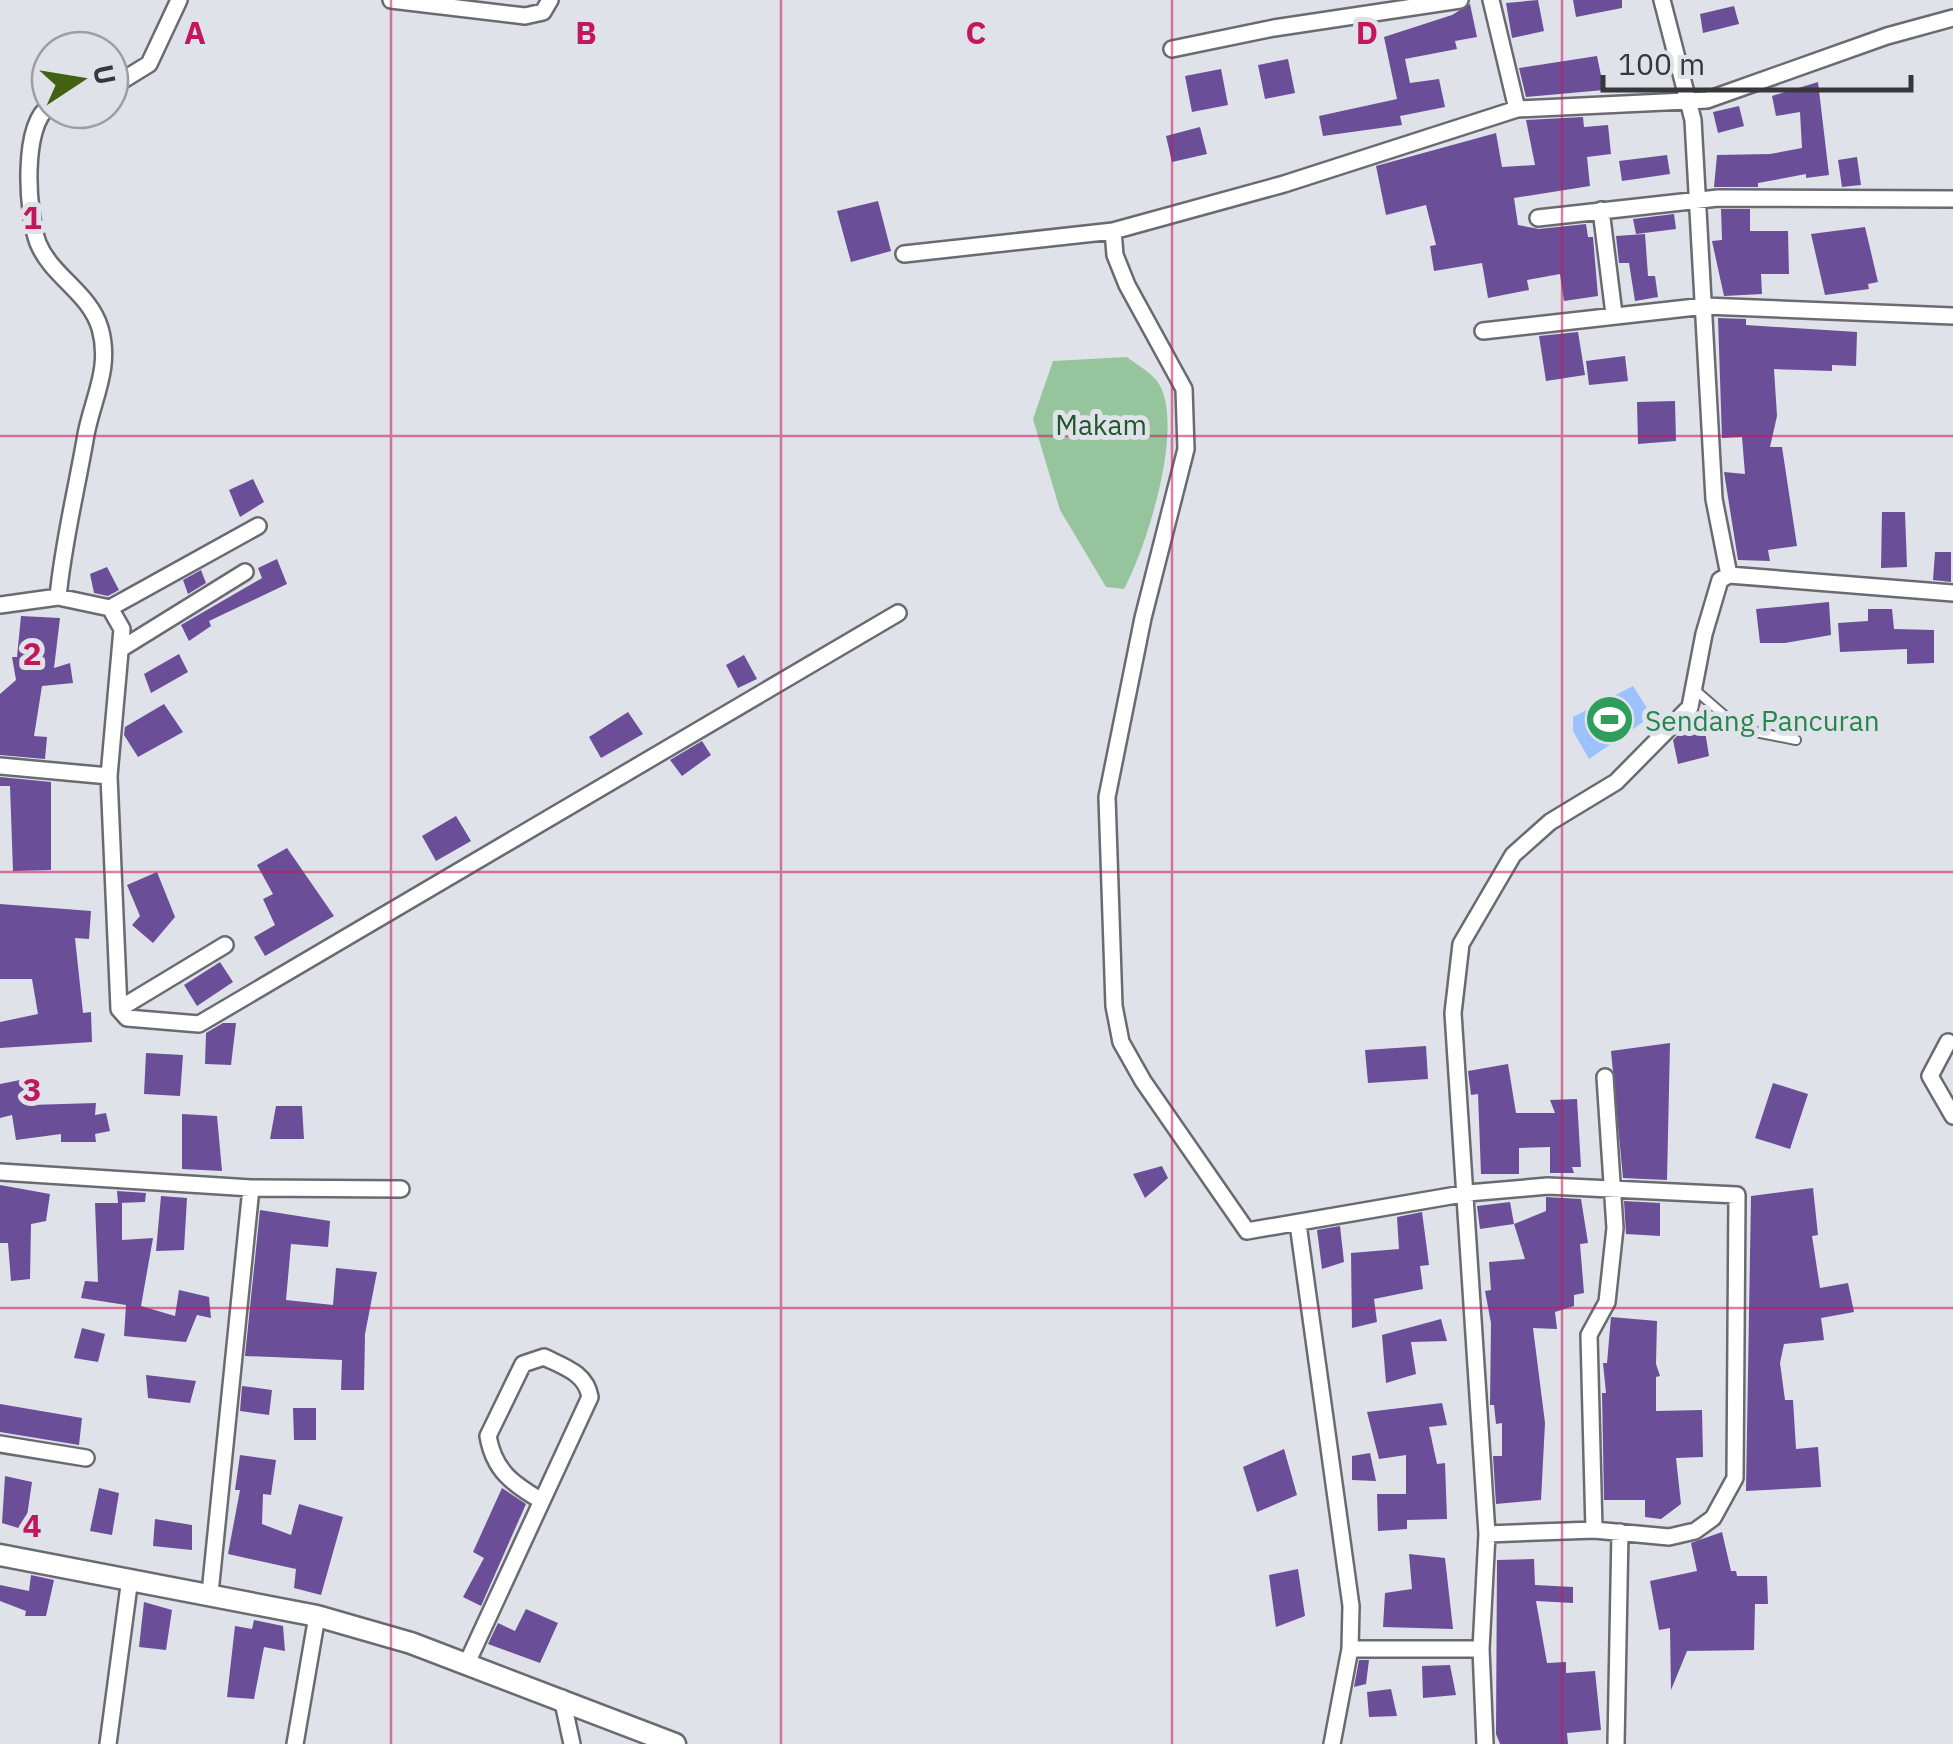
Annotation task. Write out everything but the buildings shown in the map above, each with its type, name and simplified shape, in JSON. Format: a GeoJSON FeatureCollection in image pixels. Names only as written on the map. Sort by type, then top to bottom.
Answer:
{"type":"FeatureCollection","features":[{"type":"Feature","properties":{"kind":"street"},"geometry":{"type":"LineString","coordinates":[[130,76],[150,64],[179,0]]}},
{"type":"Feature","properties":{"kind":"street"},"geometry":{"type":"LineString","coordinates":[[391,0],[525,16],[543,12],[550,0]]}},
{"type":"Feature","properties":{"kind":"street"},"geometry":{"type":"LineString","coordinates":[[1172,49],[1274,28],[1460,0]]}},
{"type":"Feature","properties":{"kind":"street"},"geometry":{"type":"LineString","coordinates":[[1490,0],[1517,109]]}},
{"type":"Feature","properties":{"kind":"street"},"geometry":{"type":"LineString","coordinates":[[1662,0],[1690,102],[1714,499],[1730,575]]}},
{"type":"Feature","properties":{"kind":"street"},"geometry":{"type":"LineString","coordinates":[[904,254],[1113,231],[1284,184],[1517,109],[1690,102],[1953,18]]}},
{"type":"Feature","properties":{"kind":"street"},"geometry":{"type":"LineString","coordinates":[[35,130],[28,167],[38,244],[58,271],[81,292],[102,335],[102,390],[86,435],[58,597]]}},
{"type":"Feature","properties":{"kind":"street"},"geometry":{"type":"LineString","coordinates":[[1538,218],[1698,199],[1953,198]]}},
{"type":"Feature","properties":{"kind":"street"},"geometry":{"type":"LineString","coordinates":[[1601,210],[1614,314]]}},
{"type":"Feature","properties":{"kind":"street"},"geometry":{"type":"LineString","coordinates":[[1113,231],[1115,255],[1127,285],[1184,390],[1186,449],[1142,618],[1107,797],[1114,1006],[1120,1042],[1240,1227],[1247,1232],[1468,1193],[1548,1186],[1738,1195],[1734,1478],[1713,1518],[1695,1531],[1669,1537],[1594,1530],[1487,1534]]}},
{"type":"Feature","properties":{"kind":"street"},"geometry":{"type":"LineString","coordinates":[[1484,331],[1705,306],[1953,316]]}},
{"type":"Feature","properties":{"kind":"street"},"geometry":{"type":"LineString","coordinates":[[0,605],[58,597],[110,608],[258,526]]}},
{"type":"Feature","properties":{"kind":"street"},"geometry":{"type":"LineString","coordinates":[[124,647],[244,572]]}},
{"type":"Feature","properties":{"kind":"street"},"geometry":{"type":"LineString","coordinates":[[1485,1744],[1480,1649],[1487,1534],[1468,1193],[1453,1013],[1460,944],[1499,876],[1528,839],[1616,782],[1690,707],[1710,607],[1720,580],[1730,575],[1953,593]]}},
{"type":"Feature","properties":{"kind":"street"},"geometry":{"type":"LineString","coordinates":[[110,608],[122,629],[124,647],[109,776],[119,1009],[127,1018],[199,1024],[898,613]]}},
{"type":"Feature","properties":{"kind":"street"},"geometry":{"type":"LineString","coordinates":[[0,766],[109,776]]}},
{"type":"Feature","properties":{"kind":"street"},"geometry":{"type":"LineString","coordinates":[[119,1009],[225,945]]}},
{"type":"Feature","properties":{"kind":"street"},"geometry":{"type":"LineString","coordinates":[[1951,1041],[1930,1076],[1953,1116]]}},
{"type":"Feature","properties":{"kind":"street"},"geometry":{"type":"LineString","coordinates":[[1594,1530],[1589,1335],[1610,1285],[1614,1192],[1605,1077]]}},
{"type":"Feature","properties":{"kind":"street"},"geometry":{"type":"LineString","coordinates":[[0,1172],[251,1188],[401,1189]]}},
{"type":"Feature","properties":{"kind":"street"},"geometry":{"type":"LineString","coordinates":[[210,1592],[251,1188]]}},
{"type":"Feature","properties":{"kind":"street"},"geometry":{"type":"LineString","coordinates":[[1298,1224],[1351,1606],[1350,1649],[1332,1744]]}},
{"type":"Feature","properties":{"kind":"street"},"geometry":{"type":"LineString","coordinates":[[467,1663],[542,1501],[590,1397],[588,1384],[579,1375],[544,1357],[523,1364],[488,1436],[497,1464],[510,1482],[542,1501]]}},
{"type":"Feature","properties":{"kind":"street"},"geometry":{"type":"LineString","coordinates":[[0,1444],[86,1458]]}},
{"type":"Feature","properties":{"kind":"street"},"geometry":{"type":"LineString","coordinates":[[1616,1744],[1620,1532]]}},
{"type":"Feature","properties":{"kind":"street"},"geometry":{"type":"LineString","coordinates":[[0,1555],[210,1592],[317,1616],[467,1663],[675,1744]]}},
{"type":"Feature","properties":{"kind":"street"},"geometry":{"type":"LineString","coordinates":[[108,1744],[130,1578]]}},
{"type":"Feature","properties":{"kind":"street"},"geometry":{"type":"LineString","coordinates":[[294,1744],[317,1616]]}},
{"type":"Feature","properties":{"kind":"street"},"geometry":{"type":"LineString","coordinates":[[1350,1649],[1480,1649]]}},
{"type":"Feature","properties":{"kind":"street"},"geometry":{"type":"LineString","coordinates":[[562,1698],[572,1744]]}},
{"type":"Feature","properties":{"kind":"lane"},"geometry":{"type":"LineString","coordinates":[[1694,689],[1740,729],[1796,740]]}},
{"type":"Feature","properties":{"kind":"green space","name":"Makam"},"geometry":{"type":"Polygon","coordinates":[[[1127,357],[1157,381],[1165,400],[1168,425],[1166,454],[1152,516],[1124,589],[1106,587],[1060,510],[1033,419],[1053,361],[1127,357]]]}},
{"type":"Feature","properties":{"kind":"water","name":"Sendang Pancuran"},"geometry":{"type":"Polygon","coordinates":[[[1633,686],[1652,716],[1589,759],[1573,731],[1573,717],[1633,686]]]}},
{"type":"Feature","properties":{"kind":"place","name":"Sendang Pancuran"},"geometry":{"type":"Point","coordinates":[1610,720]}}]}
